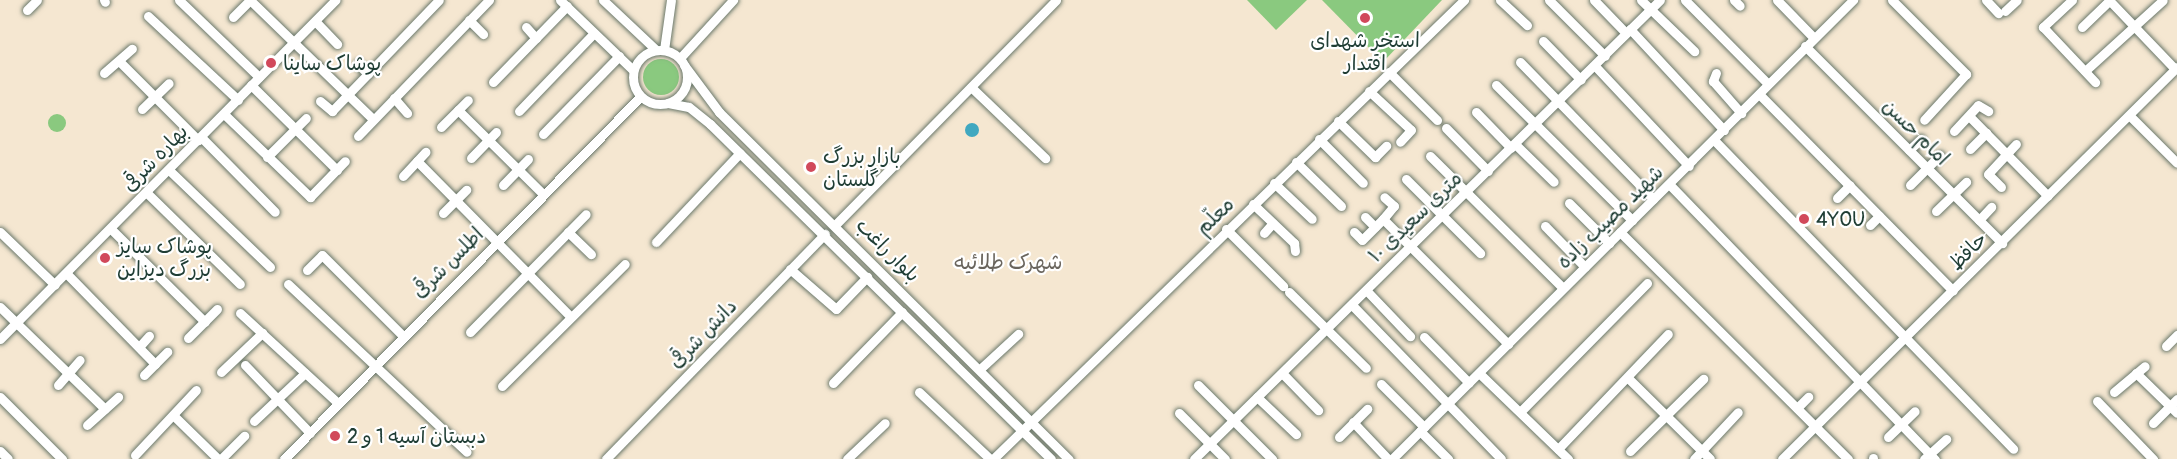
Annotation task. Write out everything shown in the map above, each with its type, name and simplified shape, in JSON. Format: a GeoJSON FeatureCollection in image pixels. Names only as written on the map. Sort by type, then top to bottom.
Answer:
{"type":"FeatureCollection","features":[{"type":"Feature","properties":{"kind":"street"},"geometry":{"type":"LineString","coordinates":[[27,10],[37,0]]}},
{"type":"Feature","properties":{"kind":"street"},"geometry":{"type":"LineString","coordinates":[[179,0],[259,77]]}},
{"type":"Feature","properties":{"kind":"street"},"geometry":{"type":"LineString","coordinates":[[233,16],[250,0],[373,119]]}},
{"type":"Feature","properties":{"kind":"street","name":"بهاره شرقی"},"geometry":{"type":"LineString","coordinates":[[0,339],[67,274],[335,0]]}},
{"type":"Feature","properties":{"kind":"street"},"geometry":{"type":"LineString","coordinates":[[320,101],[332,111],[439,0]]}},
{"type":"Feature","properties":{"kind":"street"},"geometry":{"type":"LineString","coordinates":[[358,136],[489,0]]}},
{"type":"Feature","properties":{"kind":"street"},"geometry":{"type":"LineString","coordinates":[[603,0],[660,50],[682,62]]}},
{"type":"Feature","properties":{"kind":"street"},"geometry":{"type":"LineString","coordinates":[[660,50],[671,0]]}},
{"type":"Feature","properties":{"kind":"street"},"geometry":{"type":"LineString","coordinates":[[493,82],[536,38],[563,3],[633,70],[640,97],[668,103],[683,92],[682,62],[733,0]]}},
{"type":"Feature","properties":{"kind":"street"},"geometry":{"type":"LineString","coordinates":[[836,224],[1056,0]]}},
{"type":"Feature","properties":{"kind":"street","name":"معلّم"},"geometry":{"type":"LineString","coordinates":[[991,459],[1464,0]]}},
{"type":"Feature","properties":{"kind":"street"},"geometry":{"type":"LineString","coordinates":[[1500,0],[1527,25]]}},
{"type":"Feature","properties":{"kind":"street"},"geometry":{"type":"LineString","coordinates":[[1549,0],[1605,56]]}},
{"type":"Feature","properties":{"kind":"street"},"geometry":{"type":"LineString","coordinates":[[1594,0],[1628,31],[1724,130]]}},
{"type":"Feature","properties":{"kind":"street"},"geometry":{"type":"LineString","coordinates":[[1641,0],[1694,51]]}},
{"type":"Feature","properties":{"kind":"street","name":"۱۰ متری سعیدی"},"geometry":{"type":"LineString","coordinates":[[1194,459],[1660,0]]}},
{"type":"Feature","properties":{"kind":"street"},"geometry":{"type":"LineString","coordinates":[[1685,0],[1768,84]]}},
{"type":"Feature","properties":{"kind":"street"},"geometry":{"type":"LineString","coordinates":[[1777,0],[1814,38]]}},
{"type":"Feature","properties":{"kind":"street"},"geometry":{"type":"LineString","coordinates":[[1892,0],[1966,74],[1924,120]]}},
{"type":"Feature","properties":{"kind":"street"},"geometry":{"type":"LineString","coordinates":[[1986,0],[2002,12],[2017,0]]}},
{"type":"Feature","properties":{"kind":"street"},"geometry":{"type":"LineString","coordinates":[[2072,0],[2043,27],[2095,82]]}},
{"type":"Feature","properties":{"kind":"street"},"geometry":{"type":"LineString","coordinates":[[2082,27],[2109,0],[2176,68]]}},
{"type":"Feature","properties":{"kind":"street"},"geometry":{"type":"LineString","coordinates":[[2085,71],[2163,0]]}},
{"type":"Feature","properties":{"kind":"street","name":"شهید مصیب زاده"},"geometry":{"type":"LineString","coordinates":[[1390,459],[1620,231],[1689,166],[1851,1]]}},
{"type":"Feature","properties":{"kind":"street"},"geometry":{"type":"LineString","coordinates":[[148,16],[238,99]]}},
{"type":"Feature","properties":{"kind":"street"},"geometry":{"type":"LineString","coordinates":[[469,20],[483,34]]}},
{"type":"Feature","properties":{"kind":"street"},"geometry":{"type":"LineString","coordinates":[[315,21],[337,44]]}},
{"type":"Feature","properties":{"kind":"street"},"geometry":{"type":"LineString","coordinates":[[526,27],[536,38]]}},
{"type":"Feature","properties":{"kind":"street"},"geometry":{"type":"LineString","coordinates":[[519,111],[594,33]]}},
{"type":"Feature","properties":{"kind":"street"},"geometry":{"type":"LineString","coordinates":[[1543,41],[1581,80]]}},
{"type":"Feature","properties":{"kind":"street","name":"امام حسن"},"geometry":{"type":"LineString","coordinates":[[1805,46],[2002,243]]}},
{"type":"Feature","properties":{"kind":"street"},"geometry":{"type":"LineString","coordinates":[[104,73],[132,50]]}},
{"type":"Feature","properties":{"kind":"street"},"geometry":{"type":"LineString","coordinates":[[633,70],[642,56],[660,50]]}},
{"type":"Feature","properties":{"kind":"street"},"geometry":{"type":"LineString","coordinates":[[543,134],[619,56]]}},
{"type":"Feature","properties":{"kind":"street"},"geometry":{"type":"LineString","coordinates":[[119,61],[275,212]]}},
{"type":"Feature","properties":{"kind":"street","name":"بلوار راغب"},"geometry":{"type":"LineString","coordinates":[[682,62],[719,112],[836,224],[1069,459]]}},
{"type":"Feature","properties":{"kind":"street"},"geometry":{"type":"LineString","coordinates":[[1520,63],[1653,199]]}},
{"type":"Feature","properties":{"kind":"street"},"geometry":{"type":"LineString","coordinates":[[358,64],[368,74]]}},
{"type":"Feature","properties":{"kind":"street"},"geometry":{"type":"LineString","coordinates":[[1595,66],[1689,166]]}},
{"type":"Feature","properties":{"kind":"street","name":"حافظ"},"geometry":{"type":"LineString","coordinates":[[1782,459],[2176,68]]}},
{"type":"Feature","properties":{"kind":"street"},"geometry":{"type":"LineString","coordinates":[[1389,72],[1437,120]]}},
{"type":"Feature","properties":{"kind":"street"},"geometry":{"type":"LineString","coordinates":[[1716,74],[1712,80],[1741,113]]}},
{"type":"Feature","properties":{"kind":"street"},"geometry":{"type":"LineString","coordinates":[[142,109],[170,83]]}},
{"type":"Feature","properties":{"kind":"street"},"geometry":{"type":"LineString","coordinates":[[251,86],[337,170]]}},
{"type":"Feature","properties":{"kind":"street"},"geometry":{"type":"LineString","coordinates":[[1497,86],[1632,220]]}},
{"type":"Feature","properties":{"kind":"street"},"geometry":{"type":"LineString","coordinates":[[971,87],[1045,158]]}},
{"type":"Feature","properties":{"kind":"street"},"geometry":{"type":"LineString","coordinates":[[1370,91],[1411,130],[1400,142]]}},
{"type":"Feature","properties":{"kind":"street"},"geometry":{"type":"LineString","coordinates":[[1759,94],[1953,291]]}},
{"type":"Feature","properties":{"kind":"street","name":"اطلس شرقی"},"geometry":{"type":"LineString","coordinates":[[284,459],[402,335],[640,97]]}},
{"type":"Feature","properties":{"kind":"street"},"geometry":{"type":"LineString","coordinates":[[394,98],[407,113]]}},
{"type":"Feature","properties":{"kind":"street"},"geometry":{"type":"LineString","coordinates":[[441,127],[468,100]]}},
{"type":"Feature","properties":{"kind":"street","name":"بلوار راغب"},"geometry":{"type":"LineString","coordinates":[[668,103],[694,110],[825,234],[1051,459]]}},
{"type":"Feature","properties":{"kind":"street"},"geometry":{"type":"LineString","coordinates":[[1954,132],[1979,105],[1988,111]]}},
{"type":"Feature","properties":{"kind":"street"},"geometry":{"type":"LineString","coordinates":[[458,110],[543,194]]}},
{"type":"Feature","properties":{"kind":"street"},"geometry":{"type":"LineString","coordinates":[[1476,112],[1554,182]]}},
{"type":"Feature","properties":{"kind":"street"},"geometry":{"type":"LineString","coordinates":[[224,114],[310,197],[345,161]]}},
{"type":"Feature","properties":{"kind":"street"},"geometry":{"type":"LineString","coordinates":[[1969,116],[2048,196]]}},
{"type":"Feature","properties":{"kind":"street"},"geometry":{"type":"LineString","coordinates":[[2130,116],[2177,163]]}},
{"type":"Feature","properties":{"kind":"street"},"geometry":{"type":"LineString","coordinates":[[267,157],[306,118]]}},
{"type":"Feature","properties":{"kind":"street"},"geometry":{"type":"LineString","coordinates":[[1338,122],[1375,158],[1386,146]]}},
{"type":"Feature","properties":{"kind":"street"},"geometry":{"type":"LineString","coordinates":[[1446,128],[1488,171]]}},
{"type":"Feature","properties":{"kind":"street"},"geometry":{"type":"LineString","coordinates":[[471,158],[496,132]]}},
{"type":"Feature","properties":{"kind":"street"},"geometry":{"type":"LineString","coordinates":[[1970,149],[1986,133]]}},
{"type":"Feature","properties":{"kind":"street"},"geometry":{"type":"LineString","coordinates":[[1909,150],[1922,139]]}},
{"type":"Feature","properties":{"kind":"street"},"geometry":{"type":"LineString","coordinates":[[1319,140],[1363,183]]}},
{"type":"Feature","properties":{"kind":"street"},"geometry":{"type":"LineString","coordinates":[[1714,140],[2013,449]]}},
{"type":"Feature","properties":{"kind":"street"},"geometry":{"type":"LineString","coordinates":[[2001,187],[1988,174],[2016,144]]}},
{"type":"Feature","properties":{"kind":"street"},"geometry":{"type":"LineString","coordinates":[[403,176],[425,152]]}},
{"type":"Feature","properties":{"kind":"street"},"geometry":{"type":"LineString","coordinates":[[656,242],[740,153]]}},
{"type":"Feature","properties":{"kind":"street"},"geometry":{"type":"LineString","coordinates":[[1910,185],[1940,155]]}},
{"type":"Feature","properties":{"kind":"street"},"geometry":{"type":"LineString","coordinates":[[1430,156],[1563,288]]}},
{"type":"Feature","properties":{"kind":"street"},"geometry":{"type":"LineString","coordinates":[[503,185],[528,159]]}},
{"type":"Feature","properties":{"kind":"street"},"geometry":{"type":"LineString","coordinates":[[417,161],[571,317]]}},
{"type":"Feature","properties":{"kind":"street"},"geometry":{"type":"LineString","coordinates":[[1296,162],[1341,206]]}},
{"type":"Feature","properties":{"kind":"street"},"geometry":{"type":"LineString","coordinates":[[169,170],[270,267]]}},
{"type":"Feature","properties":{"kind":"street"},"geometry":{"type":"LineString","coordinates":[[1406,179],[1480,253]]}},
{"type":"Feature","properties":{"kind":"street"},"geometry":{"type":"LineString","coordinates":[[1936,211],[1966,182]]}},
{"type":"Feature","properties":{"kind":"street"},"geometry":{"type":"LineString","coordinates":[[1274,183],[1312,219]]}},
{"type":"Feature","properties":{"kind":"street"},"geometry":{"type":"LineString","coordinates":[[1669,183],[1929,457],[1946,439]]}},
{"type":"Feature","properties":{"kind":"street"},"geometry":{"type":"LineString","coordinates":[[1838,198],[1850,185]]}},
{"type":"Feature","properties":{"kind":"street"},"geometry":{"type":"LineString","coordinates":[[443,213],[466,190]]}},
{"type":"Feature","properties":{"kind":"street"},"geometry":{"type":"LineString","coordinates":[[147,193],[240,284]]}},
{"type":"Feature","properties":{"kind":"street"},"geometry":{"type":"LineString","coordinates":[[1354,232],[1362,240],[1383,219],[1394,206],[1384,197]]}},
{"type":"Feature","properties":{"kind":"street"},"geometry":{"type":"LineString","coordinates":[[1569,203],[1609,243]]}},
{"type":"Feature","properties":{"kind":"street"},"geometry":{"type":"LineString","coordinates":[[1253,204],[1294,243],[1295,251]]}},
{"type":"Feature","properties":{"kind":"street"},"geometry":{"type":"LineString","coordinates":[[1979,220],[1991,207]]}},
{"type":"Feature","properties":{"kind":"street"},"geometry":{"type":"LineString","coordinates":[[470,332],[586,214]]}},
{"type":"Feature","properties":{"kind":"street"},"geometry":{"type":"LineString","coordinates":[[1870,225],[1879,216]]}},
{"type":"Feature","properties":{"kind":"street"},"geometry":{"type":"LineString","coordinates":[[1365,217],[1375,227]]}},
{"type":"Feature","properties":{"kind":"street"},"geometry":{"type":"LineString","coordinates":[[1383,219],[1508,344]]}},
{"type":"Feature","properties":{"kind":"street"},"geometry":{"type":"LineString","coordinates":[[1264,233],[1273,223]]}},
{"type":"Feature","properties":{"kind":"street"},"geometry":{"type":"LineString","coordinates":[[1545,225],[1584,267]]}},
{"type":"Feature","properties":{"kind":"street"},"geometry":{"type":"LineString","coordinates":[[111,229],[205,321]]}},
{"type":"Feature","properties":{"kind":"street"},"geometry":{"type":"LineString","coordinates":[[1226,229],[1366,368]]}},
{"type":"Feature","properties":{"kind":"street"},"geometry":{"type":"LineString","coordinates":[[1620,231],[1848,459]]}},
{"type":"Feature","properties":{"kind":"street"},"geometry":{"type":"LineString","coordinates":[[0,232],[55,285]]}},
{"type":"Feature","properties":{"kind":"street"},"geometry":{"type":"LineString","coordinates":[[568,232],[591,254]]}},
{"type":"Feature","properties":{"kind":"street","name":"دانش شرقی"},"geometry":{"type":"LineString","coordinates":[[606,459],[825,234]]}},
{"type":"Feature","properties":{"kind":"street"},"geometry":{"type":"LineString","coordinates":[[307,270],[322,255],[402,335]]}},
{"type":"Feature","properties":{"kind":"street"},"geometry":{"type":"LineString","coordinates":[[502,386],[625,264]]}},
{"type":"Feature","properties":{"kind":"street"},"geometry":{"type":"LineString","coordinates":[[790,269],[836,309],[867,277]]}},
{"type":"Feature","properties":{"kind":"street"},"geometry":{"type":"LineString","coordinates":[[67,274],[155,364]]}},
{"type":"Feature","properties":{"kind":"street"},"geometry":{"type":"LineString","coordinates":[[1520,412],[1647,283]]}},
{"type":"Feature","properties":{"kind":"street"},"geometry":{"type":"LineString","coordinates":[[288,284],[467,452]]}},
{"type":"Feature","properties":{"kind":"street"},"geometry":{"type":"LineString","coordinates":[[1366,290],[1410,336]]}},
{"type":"Feature","properties":{"kind":"street"},"geometry":{"type":"LineString","coordinates":[[1352,304],[1501,459]]}},
{"type":"Feature","properties":{"kind":"street"},"geometry":{"type":"LineString","coordinates":[[0,307],[105,409]]}},
{"type":"Feature","properties":{"kind":"street"},"geometry":{"type":"LineString","coordinates":[[188,338],[217,309]]}},
{"type":"Feature","properties":{"kind":"street"},"geometry":{"type":"LineString","coordinates":[[833,382],[902,312]]}},
{"type":"Feature","properties":{"kind":"street"},"geometry":{"type":"LineString","coordinates":[[240,313],[338,403]]}},
{"type":"Feature","properties":{"kind":"street"},"geometry":{"type":"LineString","coordinates":[[221,372],[262,333]]}},
{"type":"Feature","properties":{"kind":"street"},"geometry":{"type":"LineString","coordinates":[[980,369],[1018,334]]}},
{"type":"Feature","properties":{"kind":"street"},"geometry":{"type":"LineString","coordinates":[[1558,449],[1668,334]]}},
{"type":"Feature","properties":{"kind":"street"},"geometry":{"type":"LineString","coordinates":[[2166,346],[2177,335]]}},
{"type":"Feature","properties":{"kind":"street"},"geometry":{"type":"LineString","coordinates":[[139,347],[149,336]]}},
{"type":"Feature","properties":{"kind":"street"},"geometry":{"type":"LineString","coordinates":[[1424,337],[1469,383]]}},
{"type":"Feature","properties":{"kind":"street"},"geometry":{"type":"LineString","coordinates":[[144,375],[167,352]]}},
{"type":"Feature","properties":{"kind":"street"},"geometry":{"type":"LineString","coordinates":[[58,385],[80,360]]}},
{"type":"Feature","properties":{"kind":"street"},"geometry":{"type":"LineString","coordinates":[[245,365],[310,433]]}},
{"type":"Feature","properties":{"kind":"street"},"geometry":{"type":"LineString","coordinates":[[2115,392],[2145,366]]}},
{"type":"Feature","properties":{"kind":"street"},"geometry":{"type":"LineString","coordinates":[[254,421],[304,373]]}},
{"type":"Feature","properties":{"kind":"street"},"geometry":{"type":"LineString","coordinates":[[1282,373],[1318,410]]}},
{"type":"Feature","properties":{"kind":"street"},"geometry":{"type":"LineString","coordinates":[[1479,373],[1568,459]]}},
{"type":"Feature","properties":{"kind":"street"},"geometry":{"type":"LineString","coordinates":[[2136,373],[2175,406],[2153,423]]}},
{"type":"Feature","properties":{"kind":"street"},"geometry":{"type":"LineString","coordinates":[[1628,378],[1710,459]]}},
{"type":"Feature","properties":{"kind":"street"},"geometry":{"type":"LineString","coordinates":[[1630,451],[1703,379]]}},
{"type":"Feature","properties":{"kind":"street"},"geometry":{"type":"LineString","coordinates":[[1382,384],[1448,459]]}},
{"type":"Feature","properties":{"kind":"street"},"geometry":{"type":"LineString","coordinates":[[1198,385],[1272,459]]}},
{"type":"Feature","properties":{"kind":"street"},"geometry":{"type":"LineString","coordinates":[[135,455],[196,390]]}},
{"type":"Feature","properties":{"kind":"street"},"geometry":{"type":"LineString","coordinates":[[919,392],[991,459]]}},
{"type":"Feature","properties":{"kind":"street"},"geometry":{"type":"LineString","coordinates":[[87,425],[118,397]]}},
{"type":"Feature","properties":{"kind":"street"},"geometry":{"type":"LineString","coordinates":[[1257,397],[1296,434]]}},
{"type":"Feature","properties":{"kind":"street"},"geometry":{"type":"LineString","coordinates":[[1797,408],[1808,397]]}},
{"type":"Feature","properties":{"kind":"street"},"geometry":{"type":"LineString","coordinates":[[0,398],[62,459]]}},
{"type":"Feature","properties":{"kind":"street"},"geometry":{"type":"LineString","coordinates":[[2097,401],[2153,459]]}},
{"type":"Feature","properties":{"kind":"street"},"geometry":{"type":"LineString","coordinates":[[1339,436],[1367,409]]}},
{"type":"Feature","properties":{"kind":"street"},"geometry":{"type":"LineString","coordinates":[[1888,437],[1915,411]]}},
{"type":"Feature","properties":{"kind":"street"},"geometry":{"type":"LineString","coordinates":[[1694,459],[1738,412]]}},
{"type":"Feature","properties":{"kind":"street"},"geometry":{"type":"LineString","coordinates":[[1179,413],[1225,459]]}},
{"type":"Feature","properties":{"kind":"street"},"geometry":{"type":"LineString","coordinates":[[173,415],[219,459],[244,436]]}},
{"type":"Feature","properties":{"kind":"street"},"geometry":{"type":"LineString","coordinates":[[1353,422],[1390,459]]}},
{"type":"Feature","properties":{"kind":"street"},"geometry":{"type":"LineString","coordinates":[[849,458],[885,423]]}},
{"type":"Feature","properties":{"kind":"street"},"geometry":{"type":"LineString","coordinates":[[0,451],[8,459]]}},
{"type":"Feature","properties":{"kind":"green space"},"geometry":{"type":"Polygon","coordinates":[[[1247,0],[1307,0],[1276,30],[1247,0]]]}},
{"type":"Feature","properties":{"kind":"green space","name":"استخر شهدای اقتدار"},"geometry":{"type":"Polygon","coordinates":[[[1322,0],[1442,0],[1383,62],[1322,0]]]}},
{"type":"Feature","properties":{"kind":"green space"},"geometry":{"type":"Polygon","coordinates":[[[661,59],[674,64],[679,77],[674,90],[661,95],[648,90],[643,77],[648,64],[661,59]]]}},
{"type":"Feature","properties":{"kind":"green space"},"geometry":{"type":"Polygon","coordinates":[[[57,114],[63,117],[66,123],[63,129],[57,132],[51,129],[48,123],[51,117],[57,114]]]}},
{"type":"Feature","properties":{"kind":"water"},"geometry":{"type":"Polygon","coordinates":[[[969,123],[975,123],[979,130],[975,137],[969,137],[965,133],[965,127],[969,123]]]}},
{"type":"Feature","properties":{"kind":"place","name":"استخر شهدای اقتدار"},"geometry":{"type":"Point","coordinates":[1365,18]}},
{"type":"Feature","properties":{"kind":"place","name":"پوشاک ساینا"},"geometry":{"type":"Point","coordinates":[271,63]}},
{"type":"Feature","properties":{"kind":"place","name":"بازار بزرگ گلستان"},"geometry":{"type":"Point","coordinates":[811,167]}},
{"type":"Feature","properties":{"kind":"place","name":"4YOU"},"geometry":{"type":"Point","coordinates":[1804,219]}},
{"type":"Feature","properties":{"kind":"place","name":"پوشاک سایز بزرگ دیزاین"},"geometry":{"type":"Point","coordinates":[105,258]}},
{"type":"Feature","properties":{"kind":"place","name":"دبستان آسیه 1 و 2"},"geometry":{"type":"Point","coordinates":[335,436]}},
{"type":"Feature","properties":{"kind":"district","name":"شهرک طلائیه"},"geometry":{"type":"Point","coordinates":[1008,263]}}]}
